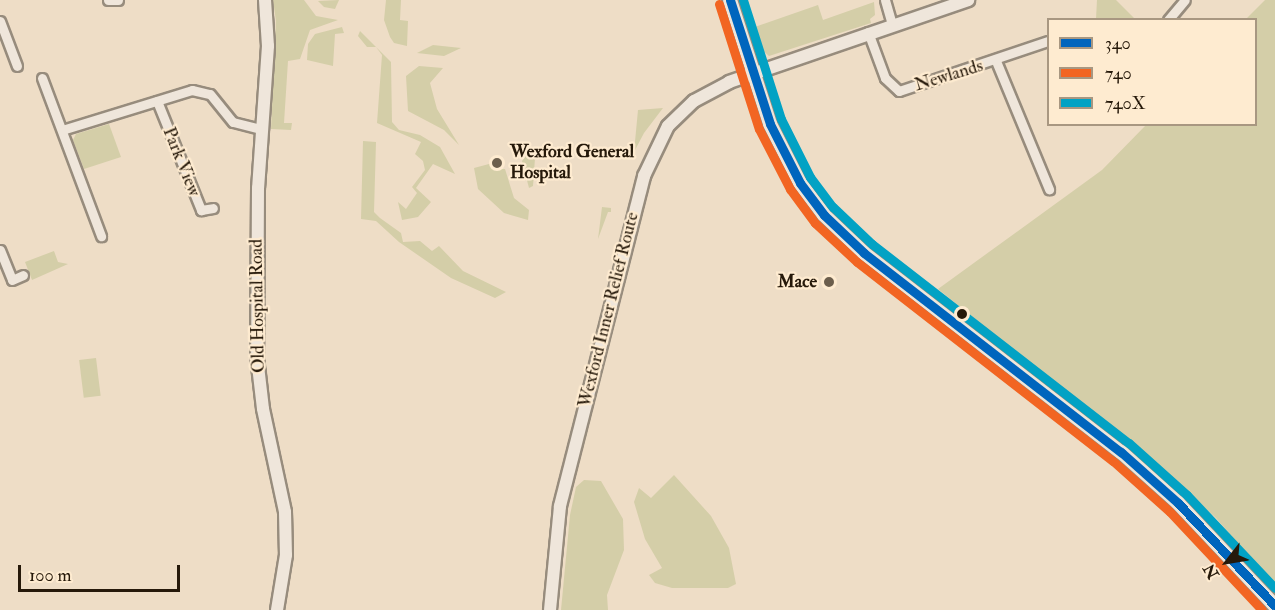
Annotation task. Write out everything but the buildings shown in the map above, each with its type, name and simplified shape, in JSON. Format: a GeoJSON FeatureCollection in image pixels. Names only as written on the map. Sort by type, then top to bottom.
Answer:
{"type":"FeatureCollection","features":[{"type":"Feature","properties":{"kind":"main road"},"geometry":{"type":"LineString","coordinates":[[730,0],[751,73],[781,149],[824,214],[864,253],[1121,452],[1178,503],[1275,606]]}},
{"type":"Feature","properties":{"kind":"street"},"geometry":{"type":"LineString","coordinates":[[108,0],[118,0]]}},
{"type":"Feature","properties":{"kind":"street","name":"Old Hospital Road"},"geometry":{"type":"LineString","coordinates":[[265,0],[268,46],[261,129],[257,357],[263,409],[285,512],[286,555],[277,610]]}},
{"type":"Feature","properties":{"kind":"street"},"geometry":{"type":"LineString","coordinates":[[885,0],[892,25]]}},
{"type":"Feature","properties":{"kind":"street","name":"Wexford Inner Relief Route"},"geometry":{"type":"LineString","coordinates":[[550,610],[560,506],[644,176],[656,143],[682,112],[708,92],[751,73],[968,0]]}},
{"type":"Feature","properties":{"kind":"street"},"geometry":{"type":"LineString","coordinates":[[1170,18],[1185,0]]}},
{"type":"Feature","properties":{"kind":"street"},"geometry":{"type":"LineString","coordinates":[[0,21],[17,66]]}},
{"type":"Feature","properties":{"kind":"street","name":"Newlands"},"geometry":{"type":"LineString","coordinates":[[868,32],[885,78],[899,91],[996,62],[1047,41]]}},
{"type":"Feature","properties":{"kind":"street","name":"Newlands"},"geometry":{"type":"LineString","coordinates":[[996,62],[1049,189]]}},
{"type":"Feature","properties":{"kind":"street"},"geometry":{"type":"LineString","coordinates":[[42,78],[100,236]]}},
{"type":"Feature","properties":{"kind":"street"},"geometry":{"type":"LineString","coordinates":[[62,130],[157,101],[201,91],[210,94],[233,122],[261,129]]}},
{"type":"Feature","properties":{"kind":"street","name":"Park View"},"geometry":{"type":"LineString","coordinates":[[157,101],[201,210],[213,208]]}},
{"type":"Feature","properties":{"kind":"street"},"geometry":{"type":"LineString","coordinates":[[0,250],[12,279],[23,275]]}},
{"type":"Feature","properties":{"kind":"shaded area"},"geometry":{"type":"Polygon","coordinates":[[[273,0],[304,0],[316,16],[338,20],[310,30],[300,59],[288,61],[284,123],[292,123],[291,130],[271,129],[276,21],[273,0]]]}},
{"type":"Feature","properties":{"kind":"shaded area"},"geometry":{"type":"Polygon","coordinates":[[[339,0],[335,9],[324,7],[318,1],[339,0]]]}},
{"type":"Feature","properties":{"kind":"shaded area"},"geometry":{"type":"Polygon","coordinates":[[[386,0],[401,0],[400,20],[408,21],[407,46],[394,43],[390,37],[384,20],[386,0]]]}},
{"type":"Feature","properties":{"kind":"shaded area"},"geometry":{"type":"Polygon","coordinates":[[[1097,0],[1116,0],[1134,18],[1096,18],[1097,0]]]}},
{"type":"Feature","properties":{"kind":"shaded area"},"geometry":{"type":"Polygon","coordinates":[[[1265,0],[1275,0],[1275,586],[1216,518],[1164,471],[938,289],[1102,170],[1145,126],[1257,126],[1257,18],[1247,18],[1265,0]]]}},
{"type":"Feature","properties":{"kind":"shaded area"},"geometry":{"type":"Polygon","coordinates":[[[874,2],[875,15],[870,19],[871,23],[769,56],[758,46],[752,28],[818,5],[823,20],[874,2]]]}},
{"type":"Feature","properties":{"kind":"shaded area"},"geometry":{"type":"Polygon","coordinates":[[[342,27],[344,33],[335,34],[333,66],[307,60],[308,44],[315,34],[342,27]]]}},
{"type":"Feature","properties":{"kind":"shaded area"},"geometry":{"type":"Polygon","coordinates":[[[360,31],[376,47],[367,47],[358,36],[360,31]]]}},
{"type":"Feature","properties":{"kind":"shaded area"},"geometry":{"type":"Polygon","coordinates":[[[433,45],[461,48],[444,56],[417,53],[433,45]]]}},
{"type":"Feature","properties":{"kind":"shaded area"},"geometry":{"type":"Polygon","coordinates":[[[376,47],[391,62],[392,122],[399,130],[420,135],[440,147],[455,174],[433,164],[416,188],[431,202],[418,217],[402,220],[398,202],[406,209],[417,193],[412,187],[425,170],[423,161],[415,154],[421,142],[377,123],[382,55],[376,47]]]}},
{"type":"Feature","properties":{"kind":"shaded area"},"geometry":{"type":"Polygon","coordinates":[[[419,66],[443,68],[430,83],[437,109],[459,145],[444,130],[408,111],[406,76],[419,66]]]}},
{"type":"Feature","properties":{"kind":"shaded area"},"geometry":{"type":"Polygon","coordinates":[[[663,108],[644,133],[634,152],[638,110],[663,108]]]}},
{"type":"Feature","properties":{"kind":"shaded area"},"geometry":{"type":"Polygon","coordinates":[[[109,124],[121,157],[84,169],[73,140],[76,134],[109,124]]]}},
{"type":"Feature","properties":{"kind":"shaded area"},"geometry":{"type":"Polygon","coordinates":[[[363,141],[376,142],[374,212],[401,233],[403,242],[420,241],[432,251],[439,246],[463,271],[506,292],[495,298],[451,278],[399,242],[376,221],[361,219],[363,141]]]}},
{"type":"Feature","properties":{"kind":"shaded area"},"geometry":{"type":"Polygon","coordinates":[[[529,152],[535,158],[533,186],[529,188],[522,161],[529,152]]]}},
{"type":"Feature","properties":{"kind":"shaded area"},"geometry":{"type":"Polygon","coordinates":[[[494,157],[497,169],[505,169],[514,198],[529,210],[528,220],[504,213],[478,189],[474,168],[489,164],[494,157]]]}},
{"type":"Feature","properties":{"kind":"shaded area"},"geometry":{"type":"Polygon","coordinates":[[[602,207],[611,208],[611,212],[608,212],[598,239],[602,207]]]}},
{"type":"Feature","properties":{"kind":"shaded area"},"geometry":{"type":"Polygon","coordinates":[[[54,251],[58,262],[68,264],[32,280],[25,262],[54,251]]]}},
{"type":"Feature","properties":{"kind":"shaded area"},"geometry":{"type":"Polygon","coordinates":[[[96,358],[101,396],[84,398],[79,360],[96,358]]]}},
{"type":"Feature","properties":{"kind":"shaded area"},"geometry":{"type":"Polygon","coordinates":[[[674,475],[711,516],[729,548],[736,584],[728,588],[672,588],[655,583],[649,575],[662,568],[645,539],[634,502],[639,488],[651,498],[674,475]]]}},
{"type":"Feature","properties":{"kind":"shaded area"},"geometry":{"type":"Polygon","coordinates":[[[584,480],[601,481],[623,519],[624,550],[607,595],[608,610],[561,610],[570,515],[576,487],[584,480]]]}},
{"type":"Feature","properties":{"kind":"transit line","name":"340"},"geometry":{"type":"LineString","coordinates":[[730,0],[770,124],[800,183],[824,215],[864,253],[1121,452],[1178,503],[1275,606]]}},
{"type":"Feature","properties":{"kind":"transit line","name":"740X"},"geometry":{"type":"LineString","coordinates":[[743,0],[781,119],[810,177],[833,207],[872,244],[1129,443],[1187,495],[1275,588]]}},
{"type":"Feature","properties":{"kind":"transit line","name":"740"},"geometry":{"type":"LineString","coordinates":[[719,4],[759,129],[790,189],[815,223],[857,262],[1113,461],[1170,512],[1262,610]]}},
{"type":"Feature","properties":{"kind":"place","name":"Wexford General Hospital"},"geometry":{"type":"Point","coordinates":[497,163]}},
{"type":"Feature","properties":{"kind":"place","name":"Mace"},"geometry":{"type":"Point","coordinates":[829,282]}}]}
